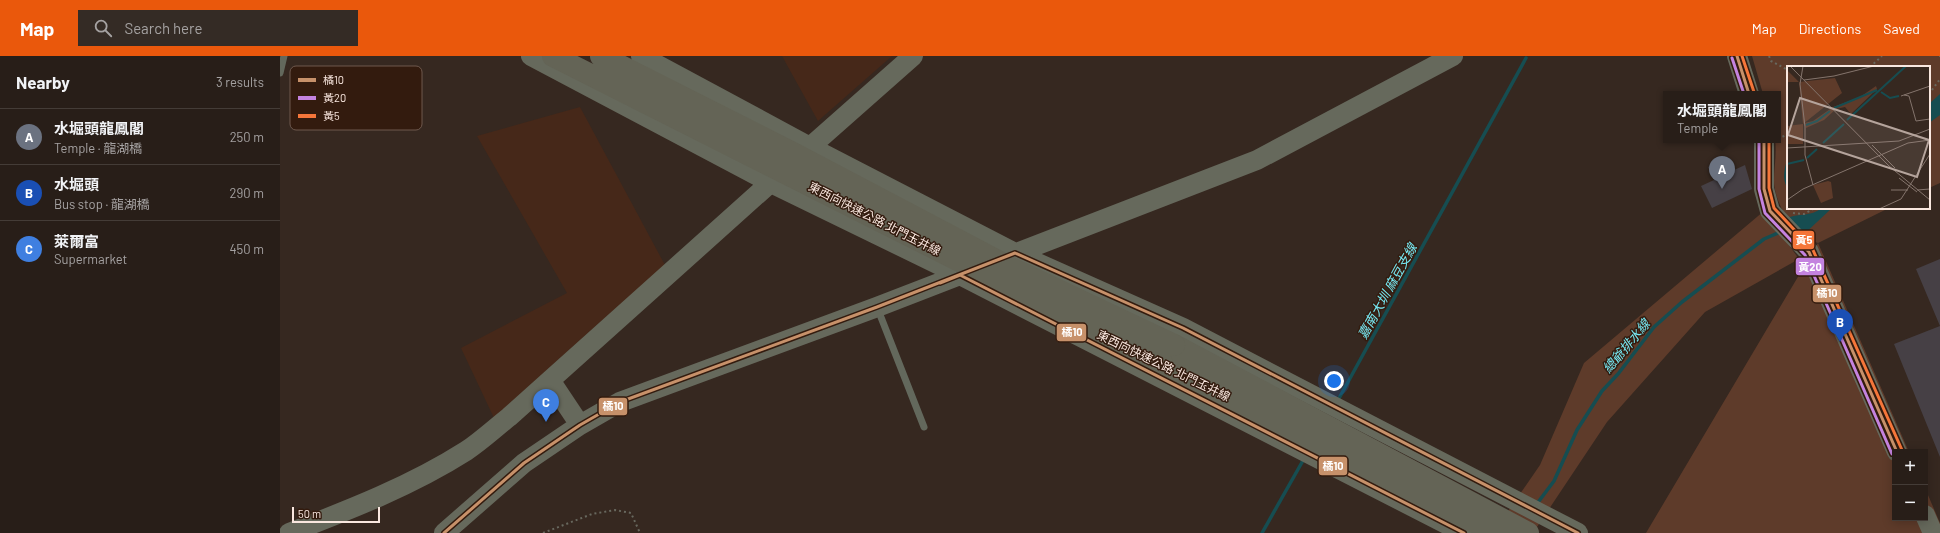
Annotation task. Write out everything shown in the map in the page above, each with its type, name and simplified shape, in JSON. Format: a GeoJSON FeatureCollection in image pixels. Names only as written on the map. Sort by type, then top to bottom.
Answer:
{"type":"FeatureCollection","features":[{"type":"Feature","properties":{"kind":"highway","name":"東西向快速公路 北門玉井線"},"geometry":{"type":"LineString","coordinates":[[553,56],[1496,533]]}},
{"type":"Feature","properties":{"kind":"highway","name":"東西向快速公路 北門玉井線"},"geometry":{"type":"LineString","coordinates":[[601,56],[767,140],[1014,269],[1174,345],[1528,533]]}},
{"type":"Feature","properties":{"kind":"main road"},"geometry":{"type":"LineString","coordinates":[[531,56],[770,183],[960,275],[1154,372],[1464,533]]}},
{"type":"Feature","properties":{"kind":"main road"},"geometry":{"type":"LineString","coordinates":[[641,56],[810,147],[1015,253],[1183,328],[1578,533]]}},
{"type":"Feature","properties":{"kind":"main road"},"geometry":{"type":"LineString","coordinates":[[289,533],[343,512],[405,484],[466,451],[509,417],[913,56]]}},
{"type":"Feature","properties":{"kind":"main road"},"geometry":{"type":"LineString","coordinates":[[444,533],[524,464],[580,425],[620,402],[877,307],[1015,253],[1155,201],[1257,160],[1453,56]]}},
{"type":"Feature","properties":{"kind":"main road"},"geometry":{"type":"LineString","coordinates":[[1737,56],[1748,91]]}},
{"type":"Feature","properties":{"kind":"main road"},"geometry":{"type":"LineString","coordinates":[[1764,143],[1764,189],[1770,211],[1808,252],[1896,449]]}},
{"type":"Feature","properties":{"kind":"main road"},"geometry":{"type":"LineString","coordinates":[[550,380],[580,425]]}},
{"type":"Feature","properties":{"kind":"main road"},"geometry":{"type":"LineString","coordinates":[[1928,521],[1933,533]]}},
{"type":"Feature","properties":{"kind":"lane"},"geometry":{"type":"LineString","coordinates":[[280,73],[284,56]]}},
{"type":"Feature","properties":{"kind":"lane"},"geometry":{"type":"LineString","coordinates":[[877,307],[924,427]]}},
{"type":"Feature","properties":{"kind":"path"},"geometry":{"type":"LineString","coordinates":[[1769,56],[1771,61],[1787,69]]}},
{"type":"Feature","properties":{"kind":"path"},"geometry":{"type":"LineString","coordinates":[[1871,66],[1882,56]]}},
{"type":"Feature","properties":{"kind":"path"},"geometry":{"type":"LineString","coordinates":[[1930,93],[1940,79]]}},
{"type":"Feature","properties":{"kind":"path"},"geometry":{"type":"LineString","coordinates":[[1804,214],[1813,209]]}},
{"type":"Feature","properties":{"kind":"path"},"geometry":{"type":"LineString","coordinates":[[544,533],[592,514],[615,510],[631,513],[640,533]]}},
{"type":"Feature","properties":{"kind":"shaded area"},"geometry":{"type":"Polygon","coordinates":[[[782,56],[892,56],[818,121],[782,56]]]}},
{"type":"Feature","properties":{"kind":"shaded area"},"geometry":{"type":"Polygon","coordinates":[[[1752,56],[1940,56],[1940,183],[1930,188],[1930,66],[1787,66],[1787,209],[1887,209],[1818,243],[1802,237],[1791,225],[1776,195],[1774,181],[1775,143],[1781,143],[1781,91],[1762,91],[1752,56]]]}},
{"type":"Feature","properties":{"kind":"shaded area"},"geometry":{"type":"Polygon","coordinates":[[[580,107],[666,267],[598,324],[494,418],[461,348],[567,293],[477,136],[580,107]]]}},
{"type":"Feature","properties":{"kind":"shaded area"},"geometry":{"type":"Polygon","coordinates":[[[1764,211],[1799,259],[1705,312],[1607,422],[1533,533],[1493,533],[1540,465],[1584,363],[1764,211]]]}},
{"type":"Feature","properties":{"kind":"shaded area"},"geometry":{"type":"Polygon","coordinates":[[[1818,243],[1908,449],[1892,449],[1892,521],[1928,521],[1928,495],[1940,523],[1940,533],[1646,533],[1818,243]]]}},
{"type":"Feature","properties":{"kind":"water"},"geometry":{"type":"Polygon","coordinates":[[[1940,94],[1940,115],[1930,122],[1930,103],[1940,94]]]}},
{"type":"Feature","properties":{"kind":"water"},"geometry":{"type":"Polygon","coordinates":[[[1787,160],[1787,187],[1784,177],[1787,160]]]}},
{"type":"Feature","properties":{"kind":"water"},"geometry":{"type":"Polygon","coordinates":[[[1821,209],[1831,209],[1801,237],[1787,218],[1809,214],[1821,209]]]}},
{"type":"Feature","properties":{"kind":"building"},"geometry":{"type":"Polygon","coordinates":[[[1726,158],[1732,171],[1745,165],[1752,189],[1712,208],[1701,186],[1714,180],[1708,167],[1726,158]]]}},
{"type":"Feature","properties":{"kind":"building"},"geometry":{"type":"Polygon","coordinates":[[[1940,259],[1940,326],[1916,269],[1940,259]]]}},
{"type":"Feature","properties":{"kind":"building"},"geometry":{"type":"Polygon","coordinates":[[[1940,326],[1940,457],[1894,344],[1940,326]]]}},
{"type":"Feature","properties":{"kind":"waterway","name":"嘉南大圳 麻豆支線"},"geometry":{"type":"LineString","coordinates":[[1337,402],[1526,58]]}},
{"type":"Feature","properties":{"kind":"waterway","name":"總爺排水線"},"geometry":{"type":"LineString","coordinates":[[1536,505],[1554,481],[1577,430],[1602,391],[1618,374],[1654,327],[1682,302],[1764,239],[1780,232]]}},
{"type":"Feature","properties":{"kind":"waterway","name":"嘉南大圳 麻豆支線"},"geometry":{"type":"LineString","coordinates":[[1262,533],[1305,457]]}},
{"type":"Feature","properties":{"kind":"transit line","name":"橘10"},"geometry":{"type":"LineString","coordinates":[[1737,56],[1748,91]]}},
{"type":"Feature","properties":{"kind":"transit line","name":"黃5"},"geometry":{"type":"LineString","coordinates":[[1742,56],[1754,91]]}},
{"type":"Feature","properties":{"kind":"transit line","name":"黃20"},"geometry":{"type":"LineString","coordinates":[[1732,58],[1743,91]]}},
{"type":"Feature","properties":{"kind":"transit line","name":"黃20"},"geometry":{"type":"LineString","coordinates":[[1759,143],[1759,189],[1765,213],[1805,255],[1892,454]]}},
{"type":"Feature","properties":{"kind":"transit line","name":"橘10"},"geometry":{"type":"LineString","coordinates":[[1764,143],[1764,189],[1770,211],[1809,252],[1896,449]]}},
{"type":"Feature","properties":{"kind":"transit line","name":"黃5"},"geometry":{"type":"LineString","coordinates":[[1769,143],[1769,188],[1774,208],[1813,250],[1902,449]]}},
{"type":"Feature","properties":{"kind":"transit line","name":"橘10"},"geometry":{"type":"LineString","coordinates":[[444,533],[524,463],[580,425],[620,402],[877,307],[1015,253],[1183,328],[1578,533]]}},
{"type":"Feature","properties":{"kind":"transit line","name":"橘10"},"geometry":{"type":"LineString","coordinates":[[940,283],[960,275],[1464,533]]}},
{"type":"Feature","properties":{"kind":"place","name":"水堀頭龍鳳閣"},"geometry":{"type":"Point","coordinates":[1722,189]}},
{"type":"Feature","properties":{"kind":"place","name":"水堀頭"},"geometry":{"type":"Point","coordinates":[1840,342]}},
{"type":"Feature","properties":{"kind":"place","name":"萊爾富"},"geometry":{"type":"Point","coordinates":[546,422]}}]}
